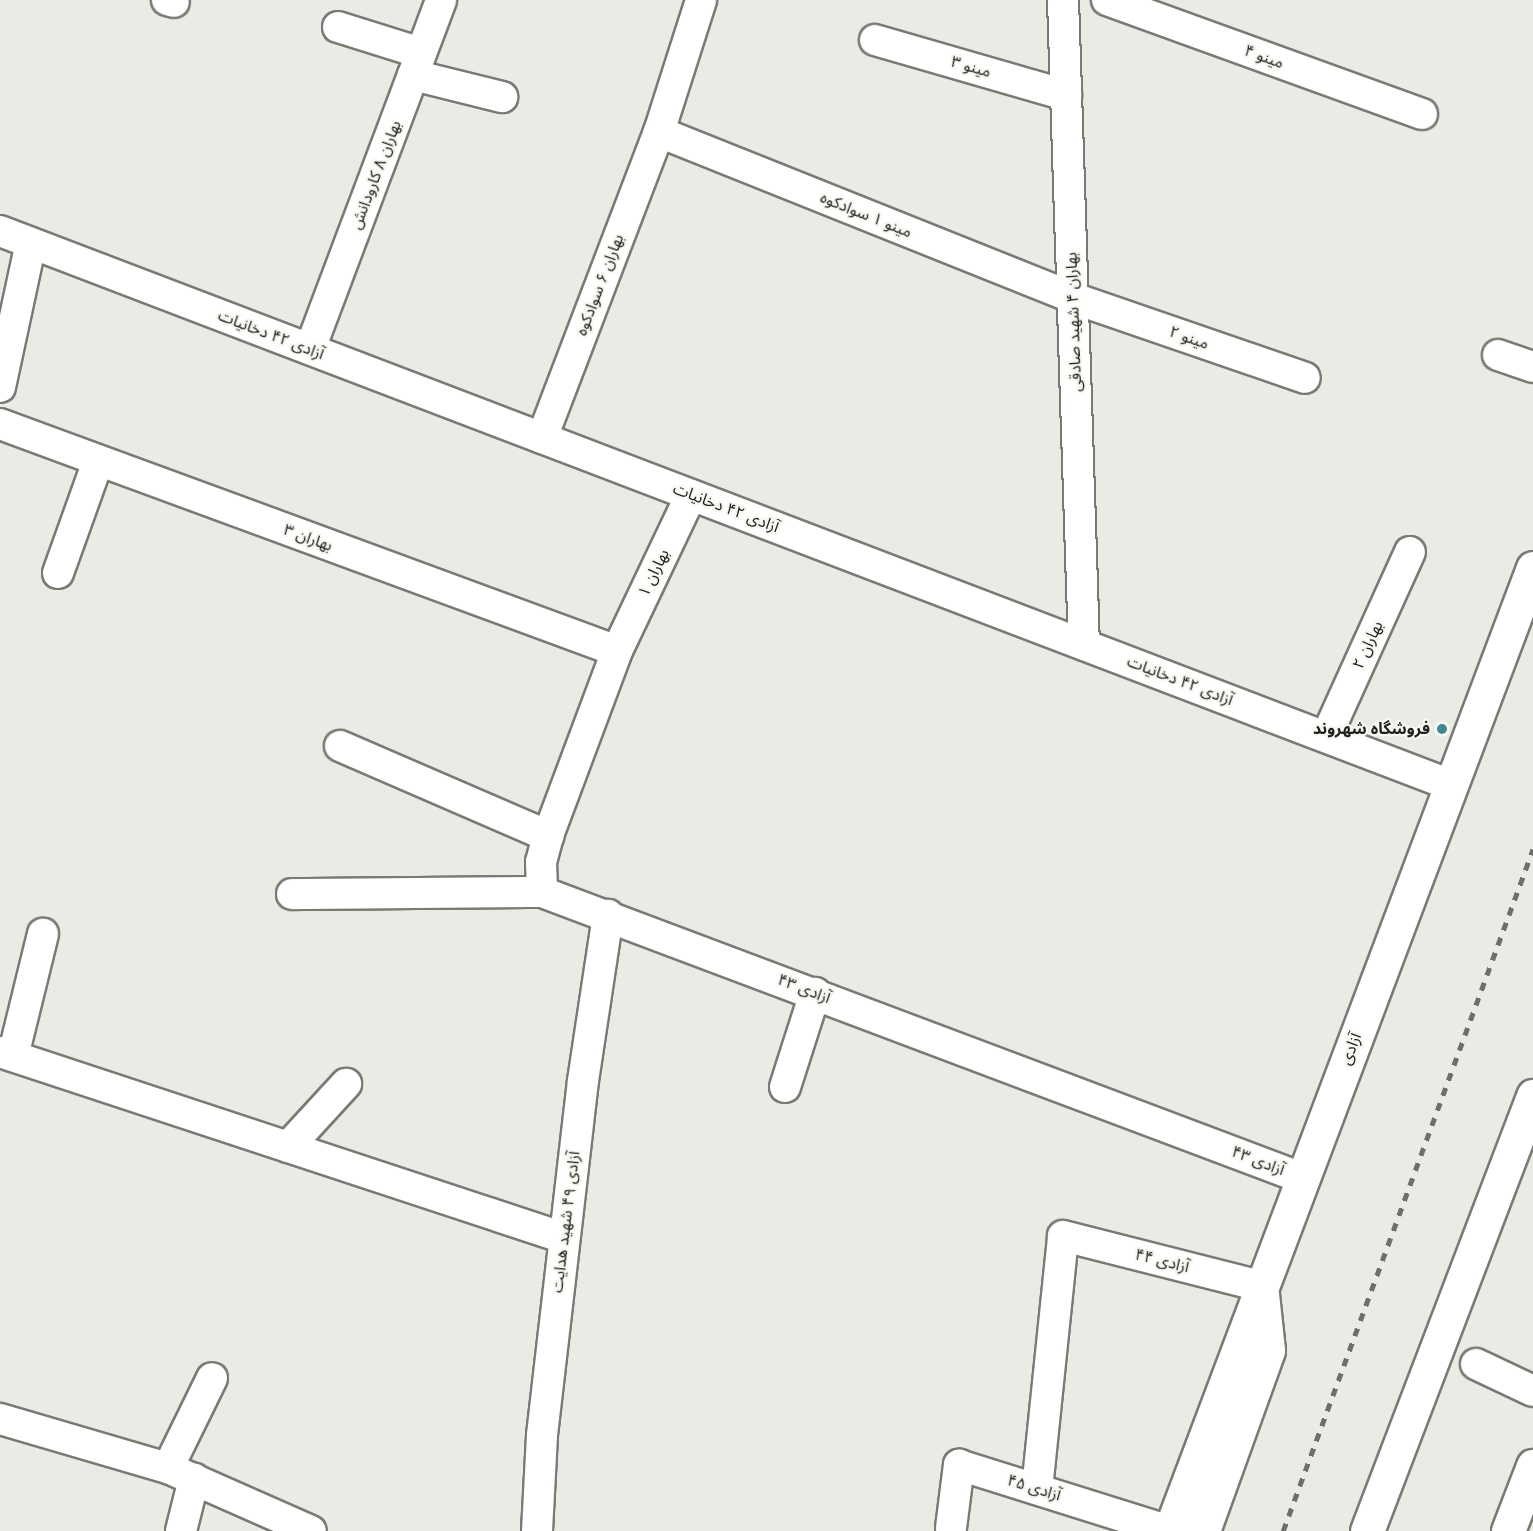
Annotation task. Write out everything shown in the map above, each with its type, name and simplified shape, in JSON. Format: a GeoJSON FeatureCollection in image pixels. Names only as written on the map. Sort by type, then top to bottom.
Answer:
{"type":"FeatureCollection","features":[{"type":"Feature","properties":{"kind":"main road","name":"آزادی"},"geometry":{"type":"LineString","coordinates":[[1170,1531],[1533,568]]}},
{"type":"Feature","properties":{"kind":"main road"},"geometry":{"type":"LineString","coordinates":[[1367,1531],[1533,1096]]}},
{"type":"Feature","properties":{"kind":"main road"},"geometry":{"type":"LineString","coordinates":[[1203,1531],[1268,1350],[1262,1286]]}},
{"type":"Feature","properties":{"kind":"main road"},"geometry":{"type":"LineString","coordinates":[[1508,1531],[1530,1480]]}},
{"type":"Feature","properties":{"kind":"street","name":"بهاران ۸ کارودانش"},"geometry":{"type":"LineString","coordinates":[[310,350],[441,0]]}},
{"type":"Feature","properties":{"kind":"street","name":"بهاران ۶ سوادکوه"},"geometry":{"type":"LineString","coordinates":[[542,438],[659,132],[701,0]]}},
{"type":"Feature","properties":{"kind":"street","name":"بهاران ۴ شهید صادقی"},"geometry":{"type":"LineString","coordinates":[[1063,0],[1084,645]]}},
{"type":"Feature","properties":{"kind":"street","name":"مینو ۴"},"geometry":{"type":"LineString","coordinates":[[1107,0],[1422,114]]}},
{"type":"Feature","properties":{"kind":"street"},"geometry":{"type":"LineString","coordinates":[[338,27],[417,64],[502,97]]}},
{"type":"Feature","properties":{"kind":"street","name":"مینو ۳"},"geometry":{"type":"LineString","coordinates":[[875,40],[1066,94]]}},
{"type":"Feature","properties":{"kind":"street","name":"مینو ۱ سوادکوه"},"geometry":{"type":"LineString","coordinates":[[659,132],[1073,298]]}},
{"type":"Feature","properties":{"kind":"street","name":"آزادی ۴۲ دخانیات"},"geometry":{"type":"LineString","coordinates":[[0,231],[1451,785]]}},
{"type":"Feature","properties":{"kind":"street"},"geometry":{"type":"LineString","coordinates":[[0,387],[31,243]]}},
{"type":"Feature","properties":{"kind":"street","name":"مینو ۲"},"geometry":{"type":"LineString","coordinates":[[1073,298],[1305,378]]}},
{"type":"Feature","properties":{"kind":"street"},"geometry":{"type":"LineString","coordinates":[[1498,355],[1533,367]]}},
{"type":"Feature","properties":{"kind":"street","name":"بهاران ۳"},"geometry":{"type":"LineString","coordinates":[[0,424],[617,651]]}},
{"type":"Feature","properties":{"kind":"street"},"geometry":{"type":"LineString","coordinates":[[58,573],[98,461]]}},
{"type":"Feature","properties":{"kind":"street","name":"بهاران ۱"},"geometry":{"type":"LineString","coordinates":[[617,651],[691,495]]}},
{"type":"Feature","properties":{"kind":"street","name":"بهاران ۲"},"geometry":{"type":"LineString","coordinates":[[1326,737],[1410,552]]}},
{"type":"Feature","properties":{"kind":"street"},"geometry":{"type":"LineString","coordinates":[[542,892],[541,862],[548,836],[617,651]]}},
{"type":"Feature","properties":{"kind":"street"},"geometry":{"type":"LineString","coordinates":[[340,746],[548,836]]}},
{"type":"Feature","properties":{"kind":"street","name":"آزادی ۴۳"},"geometry":{"type":"LineString","coordinates":[[292,894],[542,892],[1302,1178]]}},
{"type":"Feature","properties":{"kind":"street","name":"آزادی ۴۹ شهید هدایت"},"geometry":{"type":"LineString","coordinates":[[537,1531],[542,1435],[564,1238],[583,1081],[608,915]]}},
{"type":"Feature","properties":{"kind":"street"},"geometry":{"type":"LineString","coordinates":[[43,934],[7,1054],[564,1238]]}},
{"type":"Feature","properties":{"kind":"street"},"geometry":{"type":"LineString","coordinates":[[785,1086],[815,993]]}},
{"type":"Feature","properties":{"kind":"street"},"geometry":{"type":"LineString","coordinates":[[288,1147],[346,1084]]}},
{"type":"Feature","properties":{"kind":"street","name":"آزادی ۴۴"},"geometry":{"type":"LineString","coordinates":[[1037,1489],[1063,1236],[1262,1286]]}},
{"type":"Feature","properties":{"kind":"street"},"geometry":{"type":"LineString","coordinates":[[1476,1364],[1533,1391]]}},
{"type":"Feature","properties":{"kind":"street"},"geometry":{"type":"LineString","coordinates":[[181,1531],[181,1473],[212,1378]]}},
{"type":"Feature","properties":{"kind":"street"},"geometry":{"type":"LineString","coordinates":[[0,1419],[181,1473],[311,1531]]}},
{"type":"Feature","properties":{"kind":"street","name":"آزادی ۴۵"},"geometry":{"type":"LineString","coordinates":[[951,1528],[960,1465],[1170,1531]]}},
{"type":"Feature","properties":{"kind":"railway"},"geometry":{"type":"LineString","coordinates":[[1283,1531],[1533,849]]}},
{"type":"Feature","properties":{"kind":"place","name":"فروشگاه شهروند"},"geometry":{"type":"Point","coordinates":[1442,729]}}]}
